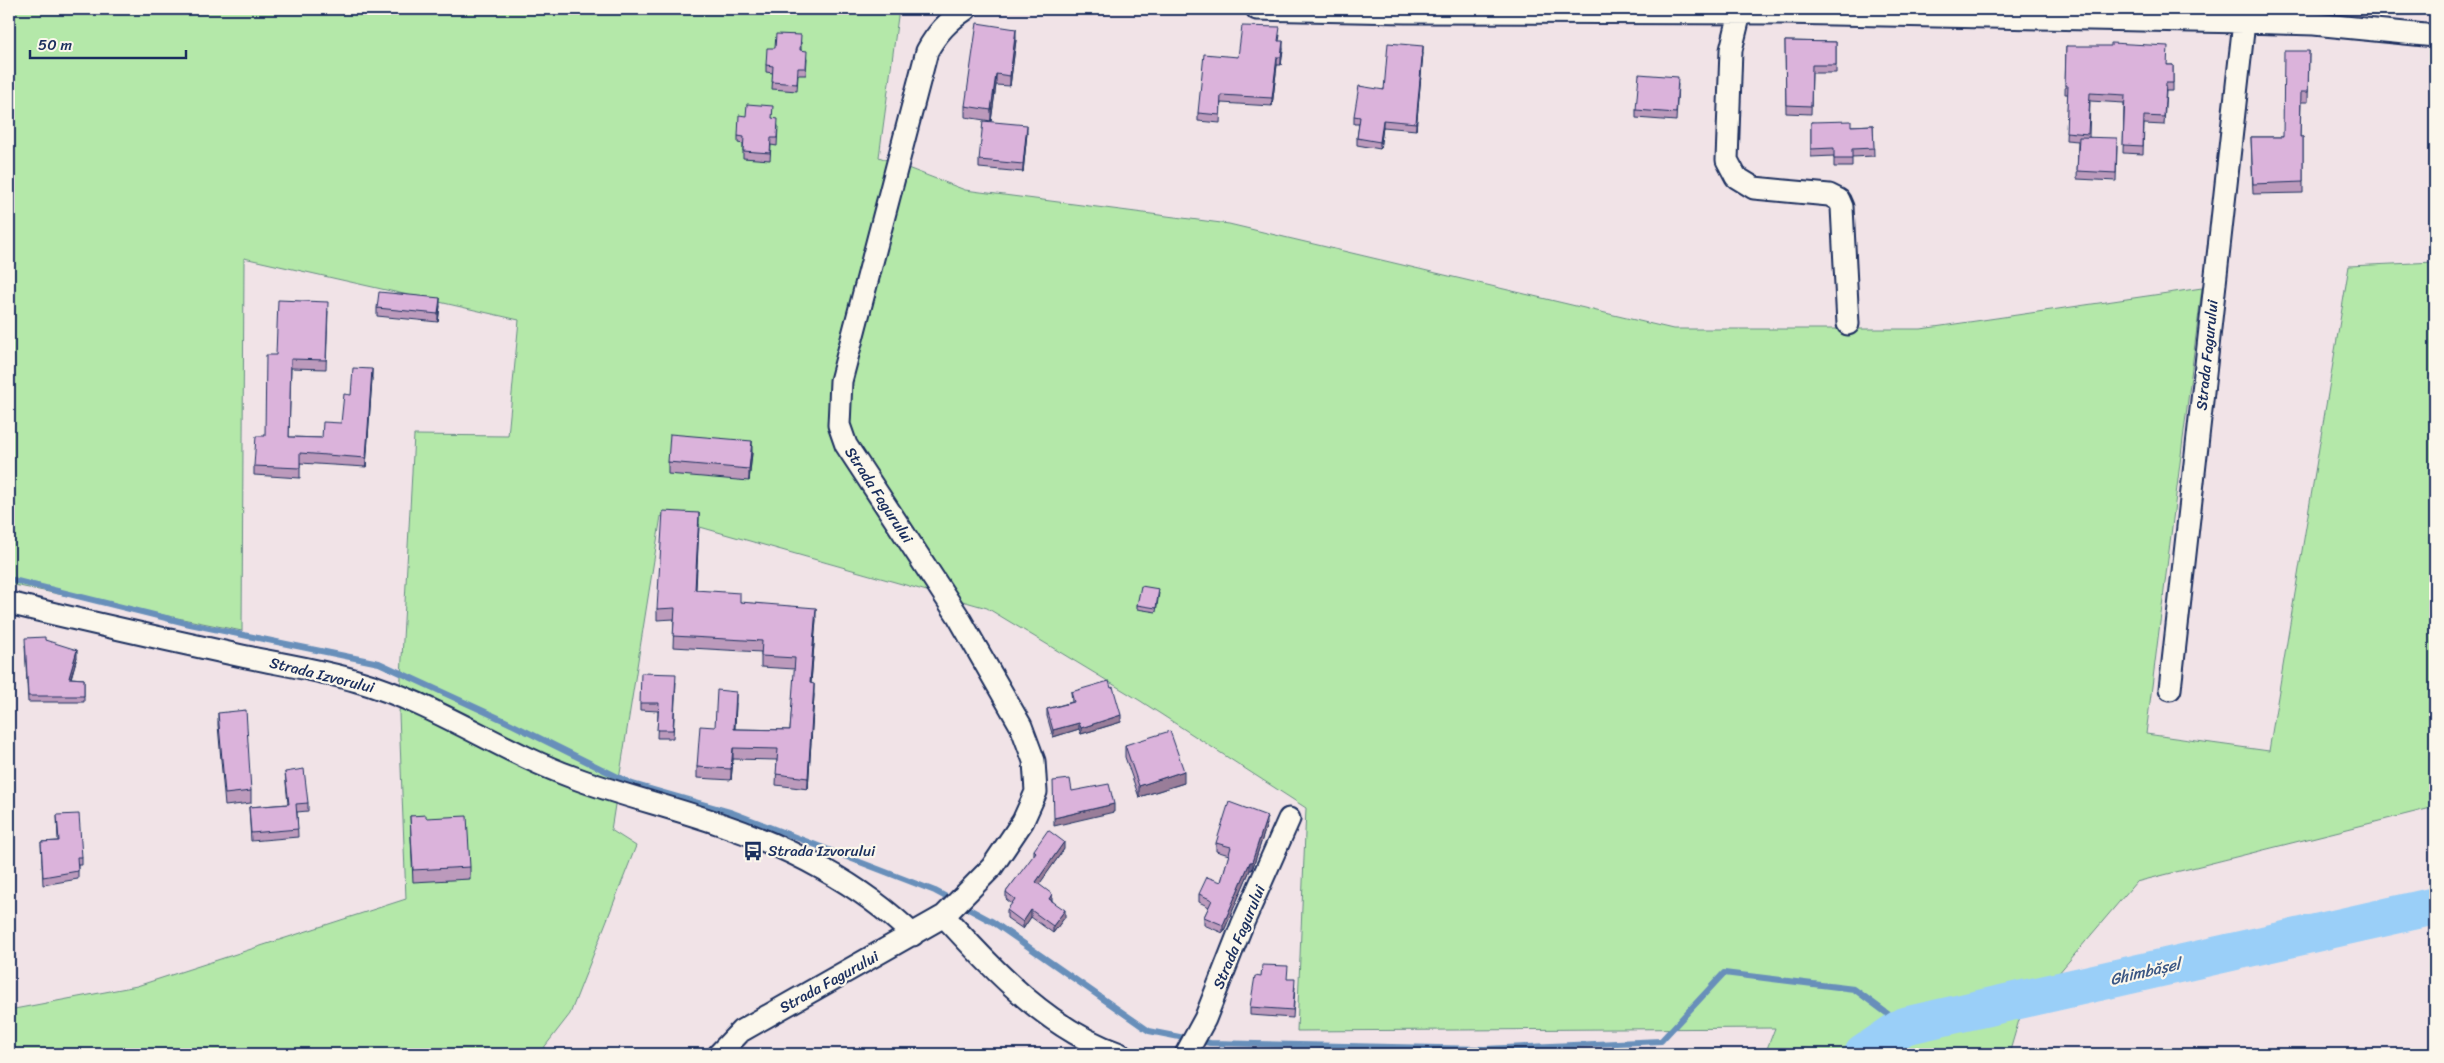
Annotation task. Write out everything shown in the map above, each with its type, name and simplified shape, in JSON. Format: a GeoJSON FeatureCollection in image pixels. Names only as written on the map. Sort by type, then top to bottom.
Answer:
{"type":"FeatureCollection","features":[{"type":"Feature","properties":{"kind":"street","name":"Strada Fagurului"},"geometry":{"type":"LineString","coordinates":[[719,1054],[741,1031],[914,935],[954,908],[992,868],[1023,821],[1036,792],[1034,761],[1021,726],[977,648],[846,445],[839,425],[838,405],[841,381],[927,51],[938,32],[952,18],[966,9]]}},
{"type":"Feature","properties":{"kind":"street"},"geometry":{"type":"LineString","coordinates":[[1257,9],[1405,12],[1740,13],[2244,22],[2314,24],[2435,36]]}},
{"type":"Feature","properties":{"kind":"street"},"geometry":{"type":"LineString","coordinates":[[1740,13],[1731,50],[1727,160],[1736,177],[1754,188],[1829,195],[1840,200],[1842,206],[1848,324]]}},
{"type":"Feature","properties":{"kind":"street","name":"Strada Fagurului"},"geometry":{"type":"LineString","coordinates":[[2170,689],[2244,22]]}},
{"type":"Feature","properties":{"kind":"street","name":"Strada Izvorului"},"geometry":{"type":"LineString","coordinates":[[9,603],[92,624],[356,681],[409,700],[573,778],[720,824],[799,858],[871,900],[891,914],[914,935]]}},
{"type":"Feature","properties":{"kind":"street","name":"Strada Fagurului"},"geometry":{"type":"LineString","coordinates":[[1191,1045],[1289,819]]}},
{"type":"Feature","properties":{"kind":"street"},"geometry":{"type":"LineString","coordinates":[[954,908],[989,965],[1028,1003],[1068,1029],[1120,1054]]}},
{"type":"Feature","properties":{"kind":"green space"},"geometry":{"type":"Polygon","coordinates":[[[9,9],[899,9],[879,157],[965,190],[1229,224],[1673,329],[1921,329],[2202,288],[2146,734],[2269,751],[2349,266],[2435,262],[2435,807],[2136,882],[2019,1020],[2009,1054],[1765,1054],[1775,1028],[1297,1031],[1306,808],[1139,700],[987,608],[661,516],[611,830],[636,846],[570,1014],[539,1054],[9,1054],[9,1010],[137,986],[406,899],[399,714],[414,435],[508,436],[519,320],[244,258],[242,631],[9,584],[9,9]]]}},
{"type":"Feature","properties":{"kind":"building"},"geometry":{"type":"Polygon","coordinates":[[[977,23],[1016,29],[1010,76],[996,74],[991,110],[965,106],[977,23]]]}},
{"type":"Feature","properties":{"kind":"building"},"geometry":{"type":"Polygon","coordinates":[[[1242,26],[1280,27],[1278,41],[1283,41],[1281,57],[1277,57],[1272,98],[1221,95],[1220,115],[1198,113],[1204,54],[1238,57],[1242,26]]]}},
{"type":"Feature","properties":{"kind":"building"},"geometry":{"type":"Polygon","coordinates":[[[776,34],[801,35],[800,50],[807,51],[806,68],[798,68],[797,84],[772,82],[773,66],[766,65],[767,48],[775,48],[776,34]]]}},
{"type":"Feature","properties":{"kind":"building"},"geometry":{"type":"Polygon","coordinates":[[[1785,41],[1836,42],[1836,65],[1812,65],[1811,106],[1786,105],[1785,41]]]}},
{"type":"Feature","properties":{"kind":"building"},"geometry":{"type":"Polygon","coordinates":[[[1388,43],[1423,46],[1416,123],[1383,120],[1380,142],[1357,138],[1360,117],[1354,116],[1359,86],[1384,90],[1388,43]]]}},
{"type":"Feature","properties":{"kind":"building"},"geometry":{"type":"Polygon","coordinates":[[[2111,43],[2168,46],[2167,65],[2173,65],[2173,83],[2166,83],[2164,117],[2144,116],[2143,146],[2123,145],[2125,95],[2090,93],[2088,134],[2066,132],[2068,86],[2065,86],[2066,46],[2111,46],[2111,43]]]}},
{"type":"Feature","properties":{"kind":"building"},"geometry":{"type":"Polygon","coordinates":[[[2284,51],[2309,51],[2308,92],[2301,92],[2300,137],[2303,137],[2303,182],[2253,184],[2251,137],[2283,137],[2284,51]]]}},
{"type":"Feature","properties":{"kind":"building"},"geometry":{"type":"Polygon","coordinates":[[[1639,74],[1678,77],[1676,113],[1636,110],[1639,74]]]}},
{"type":"Feature","properties":{"kind":"building"},"geometry":{"type":"Polygon","coordinates":[[[747,104],[773,106],[772,118],[778,119],[777,138],[771,138],[770,153],[743,151],[744,137],[738,136],[739,115],[746,116],[747,104]]]}},
{"type":"Feature","properties":{"kind":"building"},"geometry":{"type":"Polygon","coordinates":[[[983,121],[1027,125],[1023,164],[979,160],[983,121]]]}},
{"type":"Feature","properties":{"kind":"building"},"geometry":{"type":"Polygon","coordinates":[[[1851,121],[1851,126],[1873,125],[1874,148],[1852,149],[1852,159],[1834,159],[1834,148],[1811,149],[1811,122],[1851,121]]]}},
{"type":"Feature","properties":{"kind":"building"},"geometry":{"type":"Polygon","coordinates":[[[2079,137],[2117,138],[2116,173],[2077,171],[2079,137]]]}},
{"type":"Feature","properties":{"kind":"building"},"geometry":{"type":"Polygon","coordinates":[[[379,292],[440,298],[438,314],[377,308],[379,292]]]}},
{"type":"Feature","properties":{"kind":"building"},"geometry":{"type":"Polygon","coordinates":[[[278,300],[328,302],[326,360],[291,359],[289,437],[322,438],[323,422],[341,423],[344,394],[351,395],[353,368],[372,369],[366,458],[300,453],[300,468],[254,466],[256,436],[265,436],[266,355],[276,355],[278,300]]]}},
{"type":"Feature","properties":{"kind":"building"},"geometry":{"type":"Polygon","coordinates":[[[670,434],[752,441],[749,469],[668,462],[670,434]]]}},
{"type":"Feature","properties":{"kind":"building"},"geometry":{"type":"Polygon","coordinates":[[[663,511],[699,513],[695,590],[740,593],[740,602],[816,608],[810,683],[814,684],[808,778],[776,774],[778,749],[733,748],[731,769],[697,767],[700,726],[715,727],[717,690],[736,692],[734,729],[790,730],[795,658],[761,656],[762,641],[673,636],[675,608],[657,609],[663,511]]]}},
{"type":"Feature","properties":{"kind":"building"},"geometry":{"type":"Polygon","coordinates":[[[1141,586],[1159,589],[1156,608],[1137,605],[1141,586]]]}},
{"type":"Feature","properties":{"kind":"building"},"geometry":{"type":"Polygon","coordinates":[[[45,637],[45,640],[77,650],[69,678],[84,679],[84,696],[28,696],[25,638],[45,637]]]}},
{"type":"Feature","properties":{"kind":"building"},"geometry":{"type":"Polygon","coordinates":[[[641,673],[676,674],[673,730],[657,730],[659,703],[640,703],[641,673]]]}},
{"type":"Feature","properties":{"kind":"building"},"geometry":{"type":"Polygon","coordinates":[[[1109,681],[1111,688],[1113,687],[1121,715],[1081,728],[1079,723],[1053,730],[1047,709],[1074,702],[1071,692],[1109,681]]]}},
{"type":"Feature","properties":{"kind":"building"},"geometry":{"type":"Polygon","coordinates":[[[246,710],[251,791],[225,794],[218,713],[246,710]]]}},
{"type":"Feature","properties":{"kind":"building"},"geometry":{"type":"Polygon","coordinates":[[[1170,731],[1184,771],[1139,786],[1125,745],[1170,731]]]}},
{"type":"Feature","properties":{"kind":"building"},"geometry":{"type":"Polygon","coordinates":[[[304,769],[308,803],[296,804],[298,829],[251,833],[249,807],[289,804],[285,772],[304,769]]]}},
{"type":"Feature","properties":{"kind":"building"},"geometry":{"type":"Polygon","coordinates":[[[1070,779],[1072,791],[1109,784],[1114,804],[1054,818],[1053,781],[1070,779]]]}},
{"type":"Feature","properties":{"kind":"building"},"geometry":{"type":"Polygon","coordinates":[[[1229,802],[1267,816],[1252,862],[1250,862],[1223,925],[1204,917],[1212,900],[1199,894],[1207,877],[1221,882],[1231,847],[1216,843],[1229,802]]]}},
{"type":"Feature","properties":{"kind":"building"},"geometry":{"type":"Polygon","coordinates":[[[79,814],[82,857],[77,857],[78,871],[43,877],[41,842],[59,841],[57,815],[79,814]]]}},
{"type":"Feature","properties":{"kind":"building"},"geometry":{"type":"Polygon","coordinates":[[[426,815],[426,818],[467,816],[470,867],[413,870],[410,816],[426,815]]]}},
{"type":"Feature","properties":{"kind":"building"},"geometry":{"type":"Polygon","coordinates":[[[1048,830],[1064,842],[1036,882],[1052,894],[1049,899],[1065,910],[1053,926],[1031,910],[1023,922],[1007,910],[1015,899],[1006,892],[1036,852],[1034,850],[1048,830]]]}},
{"type":"Feature","properties":{"kind":"building"},"geometry":{"type":"Polygon","coordinates":[[[1262,965],[1288,966],[1287,979],[1295,979],[1293,1010],[1250,1007],[1255,976],[1261,977],[1262,965]]]}},
{"type":"Feature","properties":{"kind":"waterway"},"geometry":{"type":"LineString","coordinates":[[9,579],[190,624],[379,663],[503,720],[632,784],[733,813],[935,891],[993,922],[1149,1031],[1210,1043],[1484,1049],[1661,1041],[1724,973],[1854,989],[1904,1026]]}},
{"type":"Feature","properties":{"kind":"waterway","name":"Ghimbășel"},"geometry":{"type":"LineString","coordinates":[[1863,1054],[1904,1026],[2435,906]]}},
{"type":"Feature","properties":{"kind":"place","name":"Strada Izvorului"},"geometry":{"type":"Point","coordinates":[753,851]}}]}
